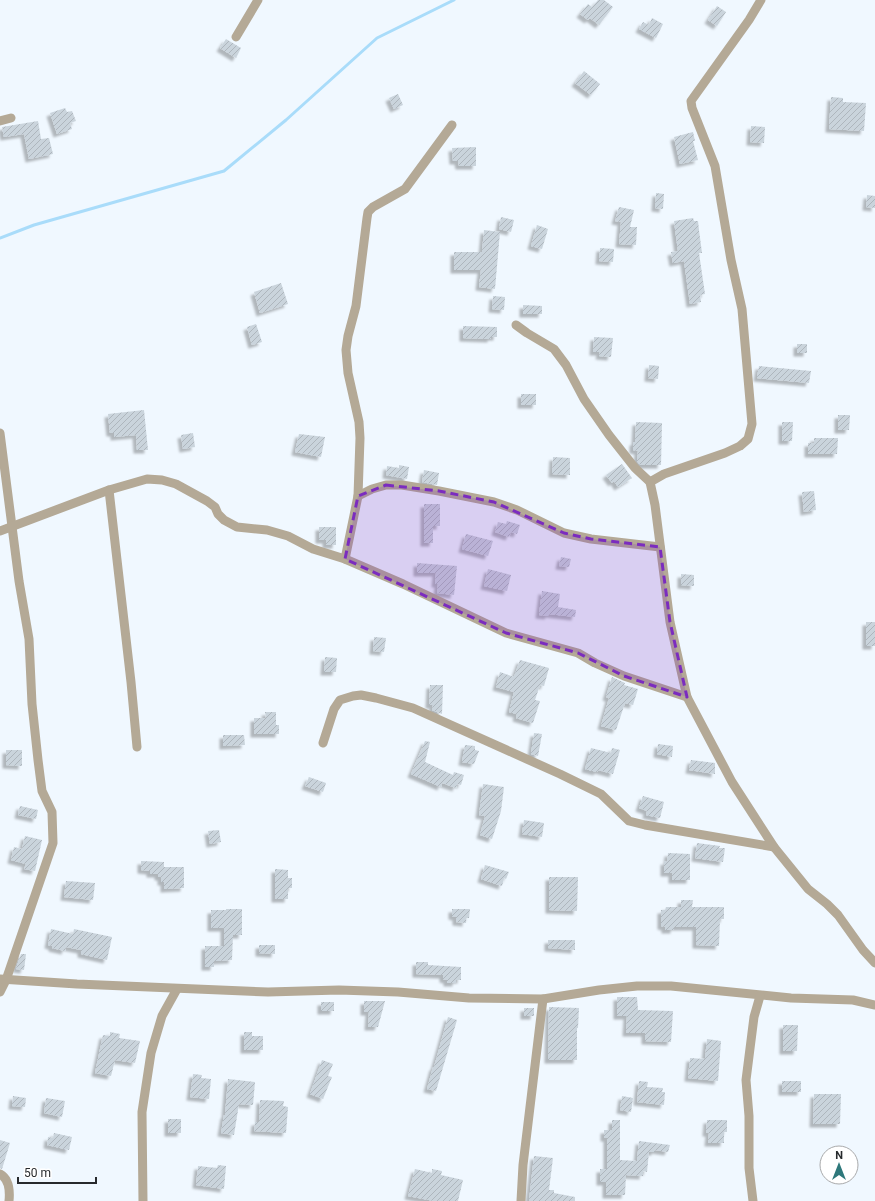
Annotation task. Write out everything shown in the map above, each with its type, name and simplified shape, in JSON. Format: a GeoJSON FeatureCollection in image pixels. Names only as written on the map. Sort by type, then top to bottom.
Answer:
{"type":"FeatureCollection","features":[{"type":"Feature","properties":{"kind":"street"},"geometry":{"type":"LineString","coordinates":[[236,37],[258,0]]}},
{"type":"Feature","properties":{"kind":"street"},"geometry":{"type":"LineString","coordinates":[[650,482],[664,474],[725,453],[740,446],[748,439],[752,424],[742,309],[731,260],[716,166],[692,108],[691,101],[750,20],[761,0]]}},
{"type":"Feature","properties":{"kind":"street"},"geometry":{"type":"LineString","coordinates":[[0,121],[11,118]]}},
{"type":"Feature","properties":{"kind":"street"},"geometry":{"type":"LineString","coordinates":[[345,559],[358,496],[359,422],[348,373],[346,350],[356,306],[366,218],[368,212],[373,207],[405,189],[452,125]]}},
{"type":"Feature","properties":{"kind":"street"},"geometry":{"type":"LineString","coordinates":[[516,325],[526,333],[546,343],[554,349],[566,366],[584,400],[609,435],[635,468],[650,482],[655,505],[670,622],[687,697],[732,782],[774,847],[808,889],[838,915],[863,950],[875,963]]}},
{"type":"Feature","properties":{"kind":"street"},"geometry":{"type":"LineString","coordinates":[[0,433],[19,581],[29,640],[32,704],[42,791],[52,812],[53,843],[0,992]]}},
{"type":"Feature","properties":{"kind":"street"},"geometry":{"type":"LineString","coordinates":[[0,531],[109,490],[147,479],[162,480],[176,484],[207,500],[215,506],[218,514],[224,520],[238,527],[281,533],[313,549],[345,559],[403,584],[506,633],[578,652],[595,663],[624,676],[687,697]]}},
{"type":"Feature","properties":{"kind":"street"},"geometry":{"type":"LineString","coordinates":[[358,496],[372,488],[386,485],[402,485],[439,491],[494,502],[517,510],[564,533],[591,540],[660,547]]}},
{"type":"Feature","properties":{"kind":"street"},"geometry":{"type":"LineString","coordinates":[[109,490],[137,747]]}},
{"type":"Feature","properties":{"kind":"street"},"geometry":{"type":"LineString","coordinates":[[322,743],[334,709],[340,700],[361,695],[376,698],[414,708],[560,774],[601,794],[629,821],[774,847]]}},
{"type":"Feature","properties":{"kind":"street"},"geometry":{"type":"LineString","coordinates":[[3,980],[177,989],[268,992],[339,990],[398,992],[469,998],[543,999],[599,990],[670,986],[760,996],[853,1000],[875,1005]]}},
{"type":"Feature","properties":{"kind":"street"},"geometry":{"type":"LineString","coordinates":[[143,1201],[142,1112],[151,1053],[162,1016],[177,989]]}},
{"type":"Feature","properties":{"kind":"street"},"geometry":{"type":"LineString","coordinates":[[753,1201],[749,1168],[749,1116],[746,1080],[754,1017],[760,996]]}},
{"type":"Feature","properties":{"kind":"street"},"geometry":{"type":"LineString","coordinates":[[521,1201],[523,1165],[543,999]]}},
{"type":"Feature","properties":{"kind":"street"},"geometry":{"type":"LineString","coordinates":[[0,1174],[3,1176],[10,1189],[9,1201]]}},
{"type":"Feature","properties":{"kind":"highlighted area"},"geometry":{"type":"Polygon","coordinates":[[[386,485],[439,491],[494,502],[564,533],[591,539],[660,547],[670,622],[687,697],[624,676],[578,653],[506,633],[345,559],[358,496],[386,485]]]}},
{"type":"Feature","properties":{"kind":"building"},"geometry":{"type":"Polygon","coordinates":[[[598,0],[604,0],[613,7],[599,25],[590,18],[588,20],[580,14],[588,4],[592,7],[598,0]]]}},
{"type":"Feature","properties":{"kind":"building"},"geometry":{"type":"Polygon","coordinates":[[[717,6],[726,12],[717,26],[708,20],[717,6]]]}},
{"type":"Feature","properties":{"kind":"building"},"geometry":{"type":"Polygon","coordinates":[[[652,18],[663,24],[656,38],[639,29],[643,22],[649,25],[652,18]]]}},
{"type":"Feature","properties":{"kind":"building"},"geometry":{"type":"Polygon","coordinates":[[[226,39],[241,48],[236,58],[220,48],[226,39]]]}},
{"type":"Feature","properties":{"kind":"building"},"geometry":{"type":"Polygon","coordinates":[[[584,71],[600,84],[591,95],[575,83],[584,71]]]}},
{"type":"Feature","properties":{"kind":"building"},"geometry":{"type":"Polygon","coordinates":[[[398,94],[403,105],[394,109],[389,98],[398,94]]]}},
{"type":"Feature","properties":{"kind":"building"},"geometry":{"type":"Polygon","coordinates":[[[831,97],[843,98],[843,102],[866,103],[864,131],[829,129],[831,97]]]}},
{"type":"Feature","properties":{"kind":"building"},"geometry":{"type":"Polygon","coordinates":[[[65,108],[67,112],[72,111],[76,121],[70,123],[72,129],[57,134],[50,113],[65,108]]]}},
{"type":"Feature","properties":{"kind":"building"},"geometry":{"type":"Polygon","coordinates":[[[38,121],[41,139],[49,138],[53,154],[29,159],[24,134],[4,137],[2,127],[38,121]]]}},
{"type":"Feature","properties":{"kind":"building"},"geometry":{"type":"Polygon","coordinates":[[[751,126],[765,127],[764,143],[750,142],[751,126]]]}},
{"type":"Feature","properties":{"kind":"building"},"geometry":{"type":"Polygon","coordinates":[[[693,132],[695,141],[693,141],[698,160],[680,164],[674,137],[693,132]]]}},
{"type":"Feature","properties":{"kind":"building"},"geometry":{"type":"Polygon","coordinates":[[[476,147],[476,166],[459,166],[458,161],[453,161],[452,148],[476,147]]]}},
{"type":"Feature","properties":{"kind":"building"},"geometry":{"type":"Polygon","coordinates":[[[656,193],[664,194],[663,209],[655,208],[656,193]]]}},
{"type":"Feature","properties":{"kind":"building"},"geometry":{"type":"Polygon","coordinates":[[[867,195],[875,196],[875,208],[866,207],[867,195]]]}},
{"type":"Feature","properties":{"kind":"building"},"geometry":{"type":"Polygon","coordinates":[[[619,207],[634,210],[630,227],[637,227],[636,245],[619,244],[621,222],[615,221],[619,207]]]}},
{"type":"Feature","properties":{"kind":"building"},"geometry":{"type":"Polygon","coordinates":[[[501,217],[514,220],[511,232],[499,229],[501,217]]]}},
{"type":"Feature","properties":{"kind":"building"},"geometry":{"type":"Polygon","coordinates":[[[693,218],[694,221],[698,221],[702,253],[699,253],[705,294],[700,295],[701,302],[690,304],[684,261],[673,263],[671,252],[678,251],[674,221],[693,218]]]}},
{"type":"Feature","properties":{"kind":"building"},"geometry":{"type":"Polygon","coordinates":[[[537,225],[548,229],[542,249],[531,246],[537,225]]]}},
{"type":"Feature","properties":{"kind":"building"},"geometry":{"type":"Polygon","coordinates":[[[484,230],[500,232],[495,289],[479,287],[481,270],[454,270],[454,252],[482,252],[484,230]]]}},
{"type":"Feature","properties":{"kind":"building"},"geometry":{"type":"Polygon","coordinates":[[[600,248],[614,249],[613,262],[599,261],[600,248]]]}},
{"type":"Feature","properties":{"kind":"building"},"geometry":{"type":"Polygon","coordinates":[[[281,283],[288,304],[260,313],[254,292],[281,283]]]}},
{"type":"Feature","properties":{"kind":"building"},"geometry":{"type":"Polygon","coordinates":[[[493,296],[505,297],[504,310],[492,309],[493,296]]]}},
{"type":"Feature","properties":{"kind":"building"},"geometry":{"type":"Polygon","coordinates":[[[523,305],[542,306],[542,314],[523,314],[523,305]]]}},
{"type":"Feature","properties":{"kind":"building"},"geometry":{"type":"Polygon","coordinates":[[[256,324],[262,342],[252,345],[247,327],[256,324]]]}},
{"type":"Feature","properties":{"kind":"building"},"geometry":{"type":"Polygon","coordinates":[[[463,326],[497,327],[497,337],[491,337],[491,339],[463,338],[463,326]]]}},
{"type":"Feature","properties":{"kind":"building"},"geometry":{"type":"Polygon","coordinates":[[[594,337],[613,338],[611,357],[599,356],[600,352],[593,352],[594,337]]]}},
{"type":"Feature","properties":{"kind":"building"},"geometry":{"type":"Polygon","coordinates":[[[797,344],[807,344],[807,353],[797,353],[797,344]]]}},
{"type":"Feature","properties":{"kind":"building"},"geometry":{"type":"Polygon","coordinates":[[[649,365],[659,366],[658,379],[648,378],[649,365]]]}},
{"type":"Feature","properties":{"kind":"building"},"geometry":{"type":"Polygon","coordinates":[[[759,366],[811,371],[809,383],[757,378],[759,366]]]}},
{"type":"Feature","properties":{"kind":"building"},"geometry":{"type":"Polygon","coordinates":[[[521,394],[536,394],[536,405],[521,405],[521,394]]]}},
{"type":"Feature","properties":{"kind":"building"},"geometry":{"type":"Polygon","coordinates":[[[144,410],[148,450],[137,450],[136,435],[114,437],[114,433],[110,433],[108,414],[144,410]]]}},
{"type":"Feature","properties":{"kind":"building"},"geometry":{"type":"Polygon","coordinates":[[[838,415],[850,415],[849,430],[838,430],[838,415]]]}},
{"type":"Feature","properties":{"kind":"building"},"geometry":{"type":"Polygon","coordinates":[[[636,422],[662,423],[661,465],[640,465],[637,461],[638,451],[633,450],[636,422]]]}},
{"type":"Feature","properties":{"kind":"building"},"geometry":{"type":"Polygon","coordinates":[[[782,422],[793,422],[792,441],[782,441],[782,422]]]}},
{"type":"Feature","properties":{"kind":"building"},"geometry":{"type":"Polygon","coordinates":[[[193,433],[195,447],[183,449],[181,435],[193,433]]]}},
{"type":"Feature","properties":{"kind":"building"},"geometry":{"type":"Polygon","coordinates":[[[299,434],[325,437],[321,457],[295,452],[299,434]]]}},
{"type":"Feature","properties":{"kind":"building"},"geometry":{"type":"Polygon","coordinates":[[[814,438],[838,438],[837,454],[808,454],[808,443],[814,443],[814,438]]]}},
{"type":"Feature","properties":{"kind":"building"},"geometry":{"type":"Polygon","coordinates":[[[553,457],[570,458],[570,475],[552,474],[553,457]]]}},
{"type":"Feature","properties":{"kind":"building"},"geometry":{"type":"Polygon","coordinates":[[[622,464],[632,478],[618,487],[614,481],[612,483],[606,475],[622,464]]]}},
{"type":"Feature","properties":{"kind":"building"},"geometry":{"type":"Polygon","coordinates":[[[399,465],[409,467],[407,479],[386,475],[387,466],[399,468],[399,465]]]}},
{"type":"Feature","properties":{"kind":"building"},"geometry":{"type":"Polygon","coordinates":[[[424,470],[439,473],[437,485],[422,482],[424,470]]]}},
{"type":"Feature","properties":{"kind":"building"},"geometry":{"type":"Polygon","coordinates":[[[814,491],[816,510],[804,512],[802,492],[814,491]]]}},
{"type":"Feature","properties":{"kind":"building"},"geometry":{"type":"Polygon","coordinates":[[[424,504],[440,504],[440,526],[433,526],[433,543],[424,543],[424,504]]]}},
{"type":"Feature","properties":{"kind":"building"},"geometry":{"type":"Polygon","coordinates":[[[507,521],[520,525],[517,534],[511,532],[509,537],[495,532],[498,522],[506,524],[507,521]]]}},
{"type":"Feature","properties":{"kind":"building"},"geometry":{"type":"Polygon","coordinates":[[[319,527],[336,527],[336,545],[326,545],[326,540],[319,540],[319,527]]]}},
{"type":"Feature","properties":{"kind":"building"},"geometry":{"type":"Polygon","coordinates":[[[466,534],[493,541],[488,556],[462,549],[466,534]]]}},
{"type":"Feature","properties":{"kind":"building"},"geometry":{"type":"Polygon","coordinates":[[[561,557],[571,559],[569,567],[559,566],[561,557]]]}},
{"type":"Feature","properties":{"kind":"building"},"geometry":{"type":"Polygon","coordinates":[[[417,563],[457,566],[454,595],[437,593],[438,584],[435,584],[436,573],[417,573],[417,563]]]}},
{"type":"Feature","properties":{"kind":"building"},"geometry":{"type":"Polygon","coordinates":[[[488,569],[511,575],[507,591],[484,586],[488,569]]]}},
{"type":"Feature","properties":{"kind":"building"},"geometry":{"type":"Polygon","coordinates":[[[681,574],[694,575],[694,586],[681,585],[681,574]]]}},
{"type":"Feature","properties":{"kind":"building"},"geometry":{"type":"Polygon","coordinates":[[[542,591],[560,594],[558,607],[576,610],[575,617],[549,614],[548,616],[539,615],[542,591]]]}},
{"type":"Feature","properties":{"kind":"building"},"geometry":{"type":"Polygon","coordinates":[[[866,622],[875,622],[875,646],[866,646],[866,622]]]}},
{"type":"Feature","properties":{"kind":"building"},"geometry":{"type":"Polygon","coordinates":[[[374,637],[386,638],[384,652],[373,651],[374,637]]]}},
{"type":"Feature","properties":{"kind":"building"},"geometry":{"type":"Polygon","coordinates":[[[325,657],[337,658],[336,672],[324,672],[325,657]]]}},
{"type":"Feature","properties":{"kind":"building"},"geometry":{"type":"Polygon","coordinates":[[[520,660],[549,668],[544,686],[540,685],[535,700],[540,701],[533,723],[516,718],[517,714],[509,712],[514,692],[496,687],[500,672],[514,677],[520,660]]]}},
{"type":"Feature","properties":{"kind":"building"},"geometry":{"type":"Polygon","coordinates":[[[612,677],[625,683],[624,685],[638,689],[633,705],[625,703],[616,730],[601,726],[609,698],[606,697],[612,677]]]}},
{"type":"Feature","properties":{"kind":"building"},"geometry":{"type":"Polygon","coordinates":[[[430,685],[443,685],[442,714],[432,710],[433,705],[429,705],[430,685]]]}},
{"type":"Feature","properties":{"kind":"building"},"geometry":{"type":"Polygon","coordinates":[[[265,712],[276,712],[276,725],[279,725],[279,734],[254,734],[254,718],[266,718],[265,712]]]}},
{"type":"Feature","properties":{"kind":"building"},"geometry":{"type":"Polygon","coordinates":[[[534,733],[542,734],[538,756],[531,754],[534,733]]]}},
{"type":"Feature","properties":{"kind":"building"},"geometry":{"type":"Polygon","coordinates":[[[223,735],[244,735],[245,745],[223,746],[223,735]]]}},
{"type":"Feature","properties":{"kind":"building"},"geometry":{"type":"Polygon","coordinates":[[[425,741],[430,742],[425,762],[453,775],[454,772],[464,775],[461,785],[457,784],[456,788],[442,783],[441,787],[411,774],[425,741]]]}},
{"type":"Feature","properties":{"kind":"building"},"geometry":{"type":"Polygon","coordinates":[[[658,744],[673,746],[672,757],[657,754],[658,744]]]}},
{"type":"Feature","properties":{"kind":"building"},"geometry":{"type":"Polygon","coordinates":[[[465,745],[475,746],[475,750],[479,751],[474,764],[462,762],[465,745]]]}},
{"type":"Feature","properties":{"kind":"building"},"geometry":{"type":"Polygon","coordinates":[[[591,748],[611,753],[612,748],[620,750],[613,774],[598,770],[597,772],[585,769],[591,748]]]}},
{"type":"Feature","properties":{"kind":"building"},"geometry":{"type":"Polygon","coordinates":[[[6,750],[22,750],[22,766],[6,765],[6,750]]]}},
{"type":"Feature","properties":{"kind":"building"},"geometry":{"type":"Polygon","coordinates":[[[691,760],[715,763],[715,774],[689,770],[691,760]]]}},
{"type":"Feature","properties":{"kind":"building"},"geometry":{"type":"Polygon","coordinates":[[[309,777],[326,783],[323,792],[305,786],[309,777]]]}},
{"type":"Feature","properties":{"kind":"building"},"geometry":{"type":"Polygon","coordinates":[[[483,784],[504,787],[501,811],[492,839],[480,835],[485,816],[479,815],[483,784]]]}},
{"type":"Feature","properties":{"kind":"building"},"geometry":{"type":"Polygon","coordinates":[[[643,796],[664,802],[660,818],[646,815],[647,811],[639,808],[643,796]]]}},
{"type":"Feature","properties":{"kind":"building"},"geometry":{"type":"Polygon","coordinates":[[[20,806],[38,810],[36,819],[18,815],[20,806]]]}},
{"type":"Feature","properties":{"kind":"building"},"geometry":{"type":"Polygon","coordinates":[[[524,820],[544,823],[542,837],[522,834],[524,820]]]}},
{"type":"Feature","properties":{"kind":"building"},"geometry":{"type":"Polygon","coordinates":[[[219,830],[221,842],[210,844],[208,831],[219,830]]]}},
{"type":"Feature","properties":{"kind":"building"},"geometry":{"type":"Polygon","coordinates":[[[25,836],[42,840],[35,871],[24,869],[26,864],[11,860],[14,847],[22,849],[25,836]]]}},
{"type":"Feature","properties":{"kind":"building"},"geometry":{"type":"Polygon","coordinates":[[[697,843],[725,848],[723,862],[695,858],[697,843]]]}},
{"type":"Feature","properties":{"kind":"building"},"geometry":{"type":"Polygon","coordinates":[[[668,853],[690,854],[690,880],[672,880],[672,873],[664,873],[664,861],[667,862],[668,853]]]}},
{"type":"Feature","properties":{"kind":"building"},"geometry":{"type":"Polygon","coordinates":[[[141,861],[164,862],[164,867],[184,867],[184,888],[164,889],[164,882],[161,882],[161,877],[158,877],[158,874],[150,874],[150,871],[141,870],[141,861]]]}},
{"type":"Feature","properties":{"kind":"building"},"geometry":{"type":"Polygon","coordinates":[[[485,865],[509,872],[506,879],[504,878],[502,886],[481,879],[485,865]]]}},
{"type":"Feature","properties":{"kind":"building"},"geometry":{"type":"Polygon","coordinates":[[[275,869],[288,870],[288,878],[292,878],[292,888],[288,888],[288,899],[275,899],[275,869]]]}},
{"type":"Feature","properties":{"kind":"building"},"geometry":{"type":"Polygon","coordinates":[[[549,877],[578,877],[577,911],[549,910],[549,877]]]}},
{"type":"Feature","properties":{"kind":"building"},"geometry":{"type":"Polygon","coordinates":[[[66,881],[95,883],[93,900],[64,897],[66,881]]]}},
{"type":"Feature","properties":{"kind":"building"},"geometry":{"type":"Polygon","coordinates":[[[681,900],[693,900],[692,907],[724,907],[724,919],[720,919],[719,946],[696,945],[696,927],[674,927],[674,930],[665,930],[665,927],[661,926],[661,910],[665,910],[666,907],[681,907],[681,900]]]}},
{"type":"Feature","properties":{"kind":"building"},"geometry":{"type":"Polygon","coordinates":[[[242,909],[242,935],[233,935],[232,960],[214,961],[214,967],[205,967],[205,946],[224,946],[224,928],[211,928],[211,910],[242,909]]]}},
{"type":"Feature","properties":{"kind":"building"},"geometry":{"type":"Polygon","coordinates":[[[452,909],[470,909],[469,918],[466,918],[466,923],[456,922],[456,917],[452,916],[452,909]]]}},
{"type":"Feature","properties":{"kind":"building"},"geometry":{"type":"Polygon","coordinates":[[[51,929],[73,934],[74,929],[112,937],[107,960],[81,954],[81,950],[66,947],[65,951],[52,948],[52,946],[48,945],[51,929]]]}},
{"type":"Feature","properties":{"kind":"building"},"geometry":{"type":"Polygon","coordinates":[[[548,940],[575,940],[575,950],[548,948],[548,940]]]}},
{"type":"Feature","properties":{"kind":"building"},"geometry":{"type":"Polygon","coordinates":[[[259,945],[275,945],[275,954],[259,953],[259,945]]]}},
{"type":"Feature","properties":{"kind":"building"},"geometry":{"type":"Polygon","coordinates":[[[21,954],[26,954],[24,970],[16,969],[21,954]]]}},
{"type":"Feature","properties":{"kind":"building"},"geometry":{"type":"Polygon","coordinates":[[[416,962],[428,962],[428,965],[461,967],[461,980],[456,980],[456,983],[447,983],[447,980],[443,979],[443,975],[416,974],[416,962]]]}},
{"type":"Feature","properties":{"kind":"building"},"geometry":{"type":"Polygon","coordinates":[[[617,997],[637,997],[638,1010],[673,1011],[671,1042],[645,1041],[645,1033],[626,1033],[627,1016],[617,1016],[617,997]]]}},
{"type":"Feature","properties":{"kind":"building"},"geometry":{"type":"Polygon","coordinates":[[[364,1001],[385,1001],[378,1027],[368,1027],[369,1012],[364,1012],[364,1001]]]}},
{"type":"Feature","properties":{"kind":"building"},"geometry":{"type":"Polygon","coordinates":[[[321,1002],[334,1002],[334,1011],[321,1011],[321,1002]]]}},
{"type":"Feature","properties":{"kind":"building"},"geometry":{"type":"Polygon","coordinates":[[[549,1007],[579,1008],[577,1028],[577,1060],[548,1060],[549,1007]]]}},
{"type":"Feature","properties":{"kind":"building"},"geometry":{"type":"Polygon","coordinates":[[[524,1008],[534,1008],[534,1016],[524,1016],[524,1008]]]}},
{"type":"Feature","properties":{"kind":"building"},"geometry":{"type":"Polygon","coordinates":[[[448,1017],[457,1020],[436,1091],[427,1089],[434,1067],[448,1017]]]}},
{"type":"Feature","properties":{"kind":"building"},"geometry":{"type":"Polygon","coordinates":[[[783,1025],[798,1025],[797,1051],[783,1051],[783,1025]]]}},
{"type":"Feature","properties":{"kind":"building"},"geometry":{"type":"Polygon","coordinates":[[[110,1032],[120,1034],[119,1038],[140,1041],[135,1063],[115,1060],[111,1076],[95,1073],[103,1035],[110,1036],[110,1032]]]}},
{"type":"Feature","properties":{"kind":"building"},"geometry":{"type":"Polygon","coordinates":[[[244,1032],[252,1032],[252,1036],[263,1036],[263,1050],[244,1050],[244,1032]]]}},
{"type":"Feature","properties":{"kind":"building"},"geometry":{"type":"Polygon","coordinates":[[[707,1039],[721,1041],[718,1081],[688,1078],[690,1058],[705,1059],[707,1039]]]}},
{"type":"Feature","properties":{"kind":"building"},"geometry":{"type":"Polygon","coordinates":[[[322,1060],[333,1064],[328,1076],[332,1077],[323,1099],[310,1094],[322,1060]]]}},
{"type":"Feature","properties":{"kind":"building"},"geometry":{"type":"Polygon","coordinates":[[[193,1074],[202,1075],[201,1078],[211,1079],[209,1099],[190,1097],[193,1074]]]}},
{"type":"Feature","properties":{"kind":"building"},"geometry":{"type":"Polygon","coordinates":[[[228,1079],[255,1082],[253,1105],[239,1104],[234,1135],[221,1133],[225,1115],[228,1079]]]}},
{"type":"Feature","properties":{"kind":"building"},"geometry":{"type":"Polygon","coordinates":[[[639,1081],[648,1082],[647,1087],[663,1088],[662,1092],[665,1092],[664,1105],[637,1102],[639,1081]]]}},
{"type":"Feature","properties":{"kind":"building"},"geometry":{"type":"Polygon","coordinates":[[[782,1081],[801,1081],[801,1092],[782,1092],[782,1081]]]}},
{"type":"Feature","properties":{"kind":"building"},"geometry":{"type":"Polygon","coordinates":[[[814,1094],[841,1094],[840,1124],[813,1124],[814,1094]]]}},
{"type":"Feature","properties":{"kind":"building"},"geometry":{"type":"Polygon","coordinates":[[[13,1096],[26,1098],[25,1107],[12,1106],[13,1096]]]}},
{"type":"Feature","properties":{"kind":"building"},"geometry":{"type":"Polygon","coordinates":[[[622,1096],[633,1098],[631,1112],[620,1110],[622,1096]]]}},
{"type":"Feature","properties":{"kind":"building"},"geometry":{"type":"Polygon","coordinates":[[[46,1098],[65,1101],[62,1117],[44,1113],[46,1098]]]}},
{"type":"Feature","properties":{"kind":"building"},"geometry":{"type":"Polygon","coordinates":[[[260,1100],[284,1101],[283,1106],[288,1107],[286,1133],[254,1131],[255,1122],[259,1122],[260,1100]]]}},
{"type":"Feature","properties":{"kind":"building"},"geometry":{"type":"Polygon","coordinates":[[[168,1119],[181,1119],[181,1133],[168,1133],[168,1119]]]}},
{"type":"Feature","properties":{"kind":"building"},"geometry":{"type":"Polygon","coordinates":[[[612,1120],[620,1120],[620,1160],[637,1161],[639,1141],[670,1145],[668,1152],[655,1150],[655,1152],[649,1152],[647,1172],[643,1171],[643,1176],[626,1175],[625,1195],[606,1195],[606,1182],[600,1182],[600,1169],[607,1169],[607,1138],[604,1138],[604,1130],[612,1130],[612,1120]]]}},
{"type":"Feature","properties":{"kind":"building"},"geometry":{"type":"Polygon","coordinates":[[[707,1120],[727,1120],[727,1132],[724,1132],[724,1143],[708,1143],[709,1133],[706,1133],[707,1120]]]}},
{"type":"Feature","properties":{"kind":"building"},"geometry":{"type":"Polygon","coordinates":[[[54,1133],[72,1137],[69,1150],[47,1145],[48,1137],[53,1138],[54,1133]]]}},
{"type":"Feature","properties":{"kind":"building"},"geometry":{"type":"Polygon","coordinates":[[[0,1140],[10,1143],[2,1169],[0,1168],[0,1140]]]}},
{"type":"Feature","properties":{"kind":"building"},"geometry":{"type":"Polygon","coordinates":[[[534,1156],[553,1158],[549,1190],[554,1190],[554,1193],[575,1197],[575,1201],[529,1201],[534,1156]]]}},
{"type":"Feature","properties":{"kind":"building"},"geometry":{"type":"Polygon","coordinates":[[[218,1165],[226,1166],[224,1189],[196,1185],[198,1166],[217,1168],[218,1165]]]}},
{"type":"Feature","properties":{"kind":"building"},"geometry":{"type":"Polygon","coordinates":[[[415,1169],[432,1173],[432,1169],[442,1171],[441,1175],[463,1180],[458,1201],[434,1201],[408,1196],[415,1169]]]}},
{"type":"Feature","properties":{"kind":"waterway"},"geometry":{"type":"LineString","coordinates":[[0,238],[34,225],[224,171],[286,120],[377,38],[454,0]]}}]}
